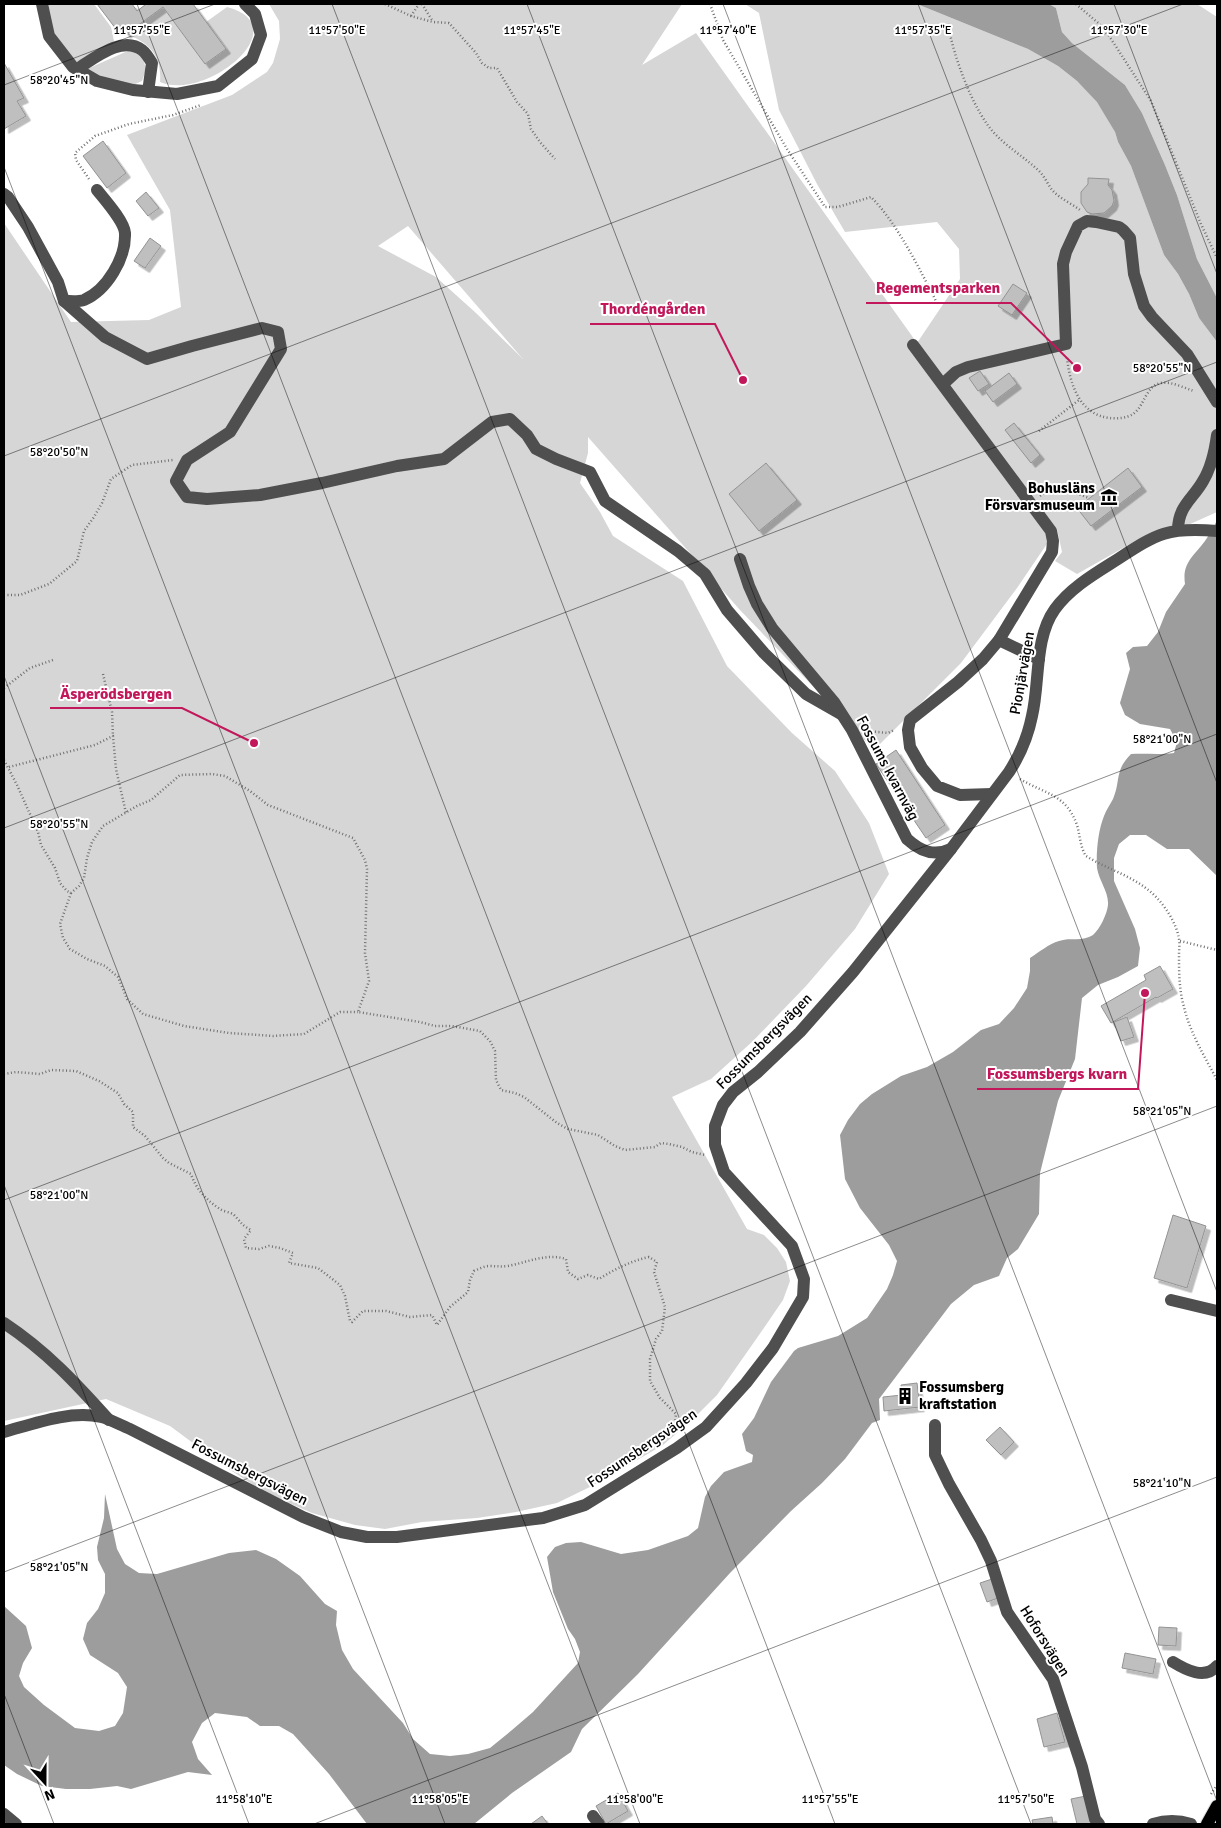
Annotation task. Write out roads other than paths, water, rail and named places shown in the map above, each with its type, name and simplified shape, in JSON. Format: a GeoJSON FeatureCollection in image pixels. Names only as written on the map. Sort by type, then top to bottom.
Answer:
{"type":"FeatureCollection","features":[{"type":"Feature","properties":{"kind":"main road"},"geometry":{"type":"LineString","coordinates":[[1207,1824],[1217,1806]]}},
{"type":"Feature","properties":{"kind":"street"},"geometry":{"type":"LineString","coordinates":[[42,4],[49,36],[77,69],[97,81],[133,90],[177,94],[218,86],[252,59],[261,35],[255,14],[245,4]]}},
{"type":"Feature","properties":{"kind":"street"},"geometry":{"type":"LineString","coordinates":[[77,69],[119,46],[132,45],[144,51],[152,63],[148,92]]}},
{"type":"Feature","properties":{"kind":"street"},"geometry":{"type":"LineString","coordinates":[[4,194],[28,227],[58,282],[64,301],[83,301],[97,291],[109,278],[122,256],[125,231],[97,190]]}},
{"type":"Feature","properties":{"kind":"street"},"geometry":{"type":"LineString","coordinates":[[942,384],[956,372],[968,367],[1066,344],[1063,264],[1066,252],[1078,226],[1087,221],[1119,227],[1127,233],[1130,238],[1134,274],[1144,306],[1187,354],[1216,400]]}},
{"type":"Feature","properties":{"kind":"street","name":"Fossums kvarnväg"},"geometry":{"type":"LineString","coordinates":[[64,301],[106,337],[147,359],[262,328],[278,332],[280,349],[230,432],[187,460],[176,481],[187,497],[207,499],[260,495],[397,466],[444,459],[492,422],[510,420],[527,435],[536,449],[590,472],[605,500],[678,551],[705,574],[727,610],[764,653],[806,694],[841,714],[852,730],[907,840],[918,849],[931,853],[944,853],[951,849]]}},
{"type":"Feature","properties":{"kind":"street"},"geometry":{"type":"LineString","coordinates":[[913,344],[1031,503],[1050,531],[1053,541],[1052,552],[999,640],[983,659],[958,682],[910,720],[908,730],[910,747],[922,768],[937,786],[960,795],[992,794]]}},
{"type":"Feature","properties":{"kind":"street"},"geometry":{"type":"LineString","coordinates":[[1184,529],[1178,523],[1184,506],[1200,487],[1207,474],[1217,435]]}},
{"type":"Feature","properties":{"kind":"street","name":"Pionjärvägen"},"geometry":{"type":"LineString","coordinates":[[951,849],[1017,760],[1032,716],[1039,659],[1050,616],[1056,607],[1072,590],[1147,540],[1184,529],[1217,531]]}},
{"type":"Feature","properties":{"kind":"street"},"geometry":{"type":"LineString","coordinates":[[740,559],[749,586],[767,620],[834,702],[841,714]]}},
{"type":"Feature","properties":{"kind":"street"},"geometry":{"type":"LineString","coordinates":[[999,640],[1039,659]]}},
{"type":"Feature","properties":{"kind":"street","name":"Fossumsbergsvägen"},"geometry":{"type":"LineString","coordinates":[[4,1432],[61,1418],[81,1415],[101,1417],[130,1429],[303,1517],[341,1532],[367,1537],[397,1537],[543,1518],[585,1505],[677,1448],[706,1427],[746,1384],[772,1348],[804,1297],[804,1279],[792,1246],[724,1172],[715,1145],[715,1126],[723,1105],[732,1092],[758,1072],[800,1032],[852,972],[951,849]]}},
{"type":"Feature","properties":{"kind":"street"},"geometry":{"type":"LineString","coordinates":[[1171,1300],[1217,1311]]}},
{"type":"Feature","properties":{"kind":"street","name":"Fossumsbergsvägen"},"geometry":{"type":"LineString","coordinates":[[4,1323],[24,1336],[70,1377],[109,1420]]}},
{"type":"Feature","properties":{"kind":"street","name":"Hoforsvägen"},"geometry":{"type":"LineString","coordinates":[[935,1424],[935,1455],[991,1561],[1007,1612],[1053,1680],[1079,1758],[1094,1819],[1099,1824]]}},
{"type":"Feature","properties":{"kind":"street"},"geometry":{"type":"LineString","coordinates":[[1173,1662],[1186,1670],[1196,1673],[1214,1670],[1217,1666]]}},
{"type":"Feature","properties":{"kind":"street"},"geometry":{"type":"LineString","coordinates":[[4,1814],[16,1824]]}},
{"type":"Feature","properties":{"kind":"street"},"geometry":{"type":"LineString","coordinates":[[1153,1824],[1162,1821],[1176,1821],[1191,1824]]}},
{"type":"Feature","properties":{"kind":"place","name":"Regementsparken"},"geometry":{"type":"Point","coordinates":[1077,368]}},
{"type":"Feature","properties":{"kind":"place","name":"Thordéngården"},"geometry":{"type":"Point","coordinates":[743,380]}},
{"type":"Feature","properties":{"kind":"place","name":"Bohusläns Försvarsmuseum"},"geometry":{"type":"Point","coordinates":[1109,497]}},
{"type":"Feature","properties":{"kind":"place","name":"Äsperödsbergen"},"geometry":{"type":"Point","coordinates":[254,743]}},
{"type":"Feature","properties":{"kind":"place","name":"Fossumsbergs kvarn"},"geometry":{"type":"Point","coordinates":[1145,993]}},
{"type":"Feature","properties":{"kind":"place","name":"Fossumsberg kraftstation"},"geometry":{"type":"Point","coordinates":[905,1396]}}]}
